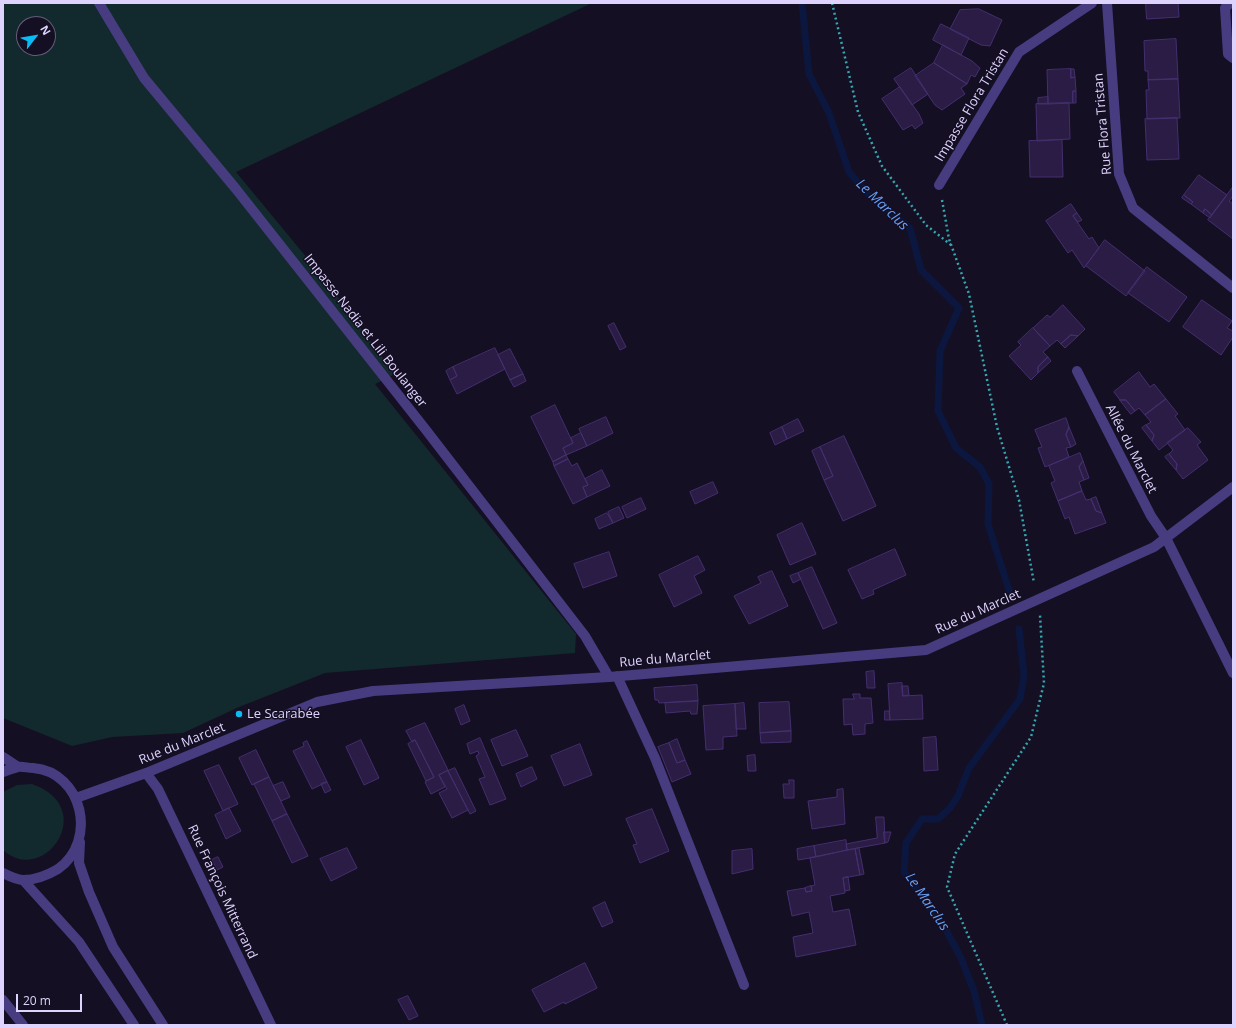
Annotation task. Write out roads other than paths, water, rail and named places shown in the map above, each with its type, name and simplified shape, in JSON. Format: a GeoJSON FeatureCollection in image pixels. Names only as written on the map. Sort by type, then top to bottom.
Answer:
{"type":"FeatureCollection","features":[{"type":"Feature","properties":{"kind":"street","name":"Impasse Nadia et Lili Boulanger"},"geometry":{"type":"LineString","coordinates":[[100,3],[144,78],[240,195],[426,430],[585,636],[613,677],[655,758],[744,985]]}},
{"type":"Feature","properties":{"kind":"street","name":"Impasse Flora Tristan"},"geometry":{"type":"LineString","coordinates":[[939,185],[1019,52],[1092,3]]}},
{"type":"Feature","properties":{"kind":"street","name":"Rue Flora Tristan"},"geometry":{"type":"LineString","coordinates":[[1107,3],[1119,174],[1133,208],[1233,288]]}},
{"type":"Feature","properties":{"kind":"street"},"geometry":{"type":"LineString","coordinates":[[1230,3],[1225,8],[1228,54],[1233,58]]}},
{"type":"Feature","properties":{"kind":"street","name":"Allée du Marclet"},"geometry":{"type":"LineString","coordinates":[[1077,371],[1151,516],[1166,538],[1233,673]]}},
{"type":"Feature","properties":{"kind":"street","name":"Rue du Marclet"},"geometry":{"type":"LineString","coordinates":[[76,798],[146,773],[317,702],[373,690],[613,677],[926,650],[1154,547],[1233,487]]}},
{"type":"Feature","properties":{"kind":"street"},"geometry":{"type":"LineString","coordinates":[[3,758],[18,767]]}},
{"type":"Feature","properties":{"kind":"street"},"geometry":{"type":"LineString","coordinates":[[3,772],[18,767],[41,769],[62,780],[76,798],[82,819],[79,863],[89,892],[113,947],[163,1025]]}},
{"type":"Feature","properties":{"kind":"street","name":"Rue François Mitterrand"},"geometry":{"type":"LineString","coordinates":[[146,773],[158,789],[271,1025]]}},
{"type":"Feature","properties":{"kind":"street"},"geometry":{"type":"LineString","coordinates":[[3,874],[23,880],[47,876],[67,862],[80,841]]}},
{"type":"Feature","properties":{"kind":"street"},"geometry":{"type":"LineString","coordinates":[[23,880],[79,942],[134,1025]]}},
{"type":"Feature","properties":{"kind":"street"},"geometry":{"type":"LineString","coordinates":[[3,1000],[23,1025]]}},
{"type":"Feature","properties":{"kind":"waterway","name":"Le Marclus"},"geometry":{"type":"LineString","coordinates":[[802,3],[809,74],[829,113],[849,172],[868,194],[910,228],[921,270],[959,308],[940,351],[938,411],[956,448],[980,467],[989,484],[988,524],[1009,590]]}},
{"type":"Feature","properties":{"kind":"waterway","name":"Le Marclus"},"geometry":{"type":"LineString","coordinates":[[982,1025],[974,991],[961,958],[945,928],[904,872],[906,843],[922,819],[938,819],[950,808],[958,796],[969,768],[1020,699],[1024,676],[1019,629]]}},
{"type":"Feature","properties":{"kind":"place","name":"Le Scarabée"},"geometry":{"type":"Point","coordinates":[239,714]}}]}
